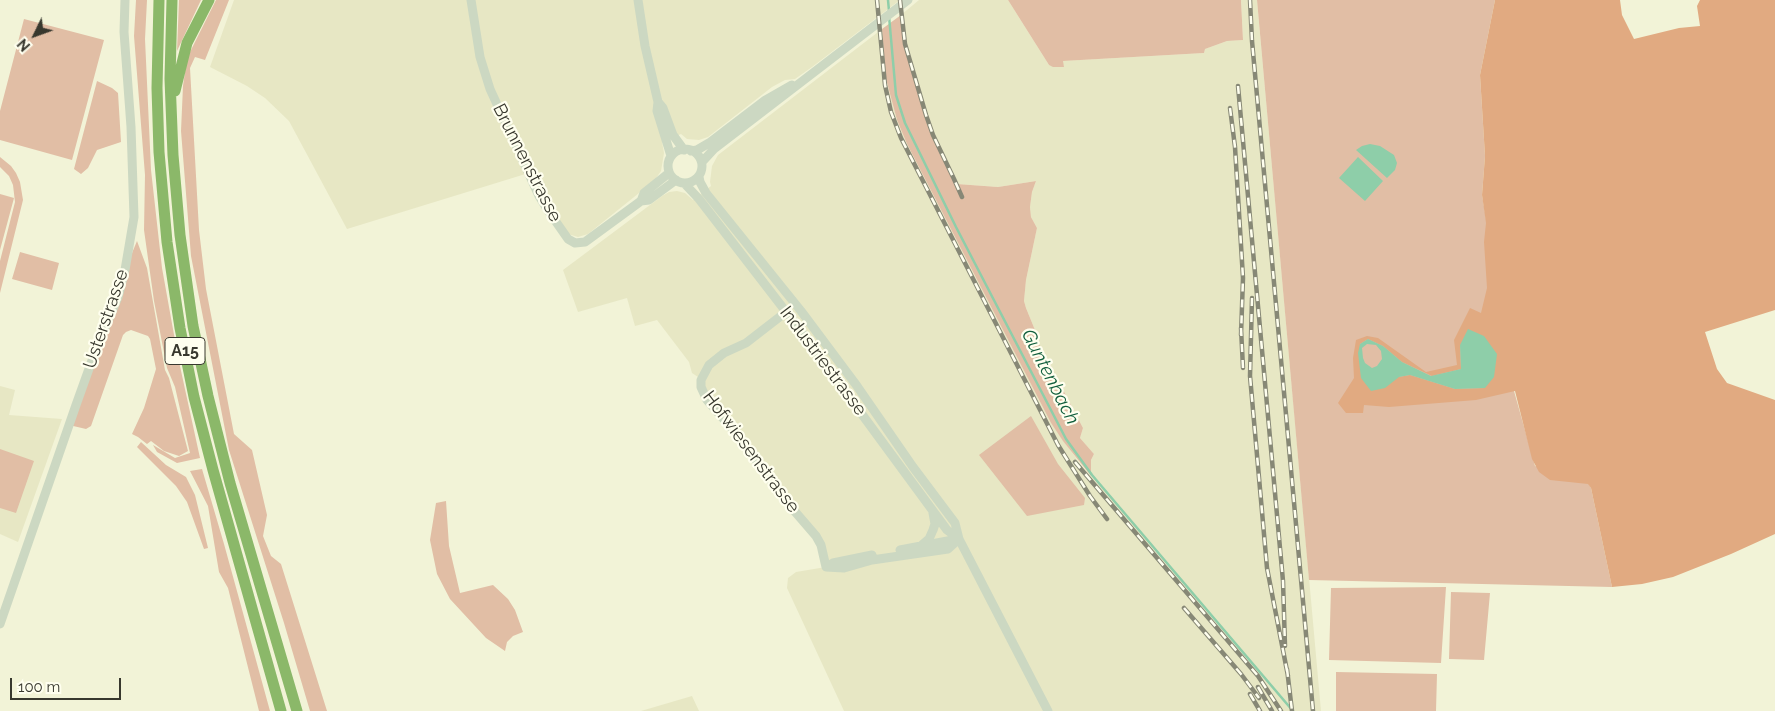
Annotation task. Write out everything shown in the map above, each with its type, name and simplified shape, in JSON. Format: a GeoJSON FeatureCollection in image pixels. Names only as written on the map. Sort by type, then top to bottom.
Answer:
{"type":"FeatureCollection","features":[{"type":"Feature","properties":{"kind":"highway","name":"A15"},"geometry":{"type":"LineString","coordinates":[[159,0],[157,88],[159,152],[167,242],[180,328],[210,461],[281,711]]}},
{"type":"Feature","properties":{"kind":"highway","name":"A15"},"geometry":{"type":"LineString","coordinates":[[172,0],[171,111],[180,235],[190,306],[202,369],[232,491],[297,711]]}},
{"type":"Feature","properties":{"kind":"highway"},"geometry":{"type":"LineString","coordinates":[[171,111],[184,51],[193,29],[209,0]]}},
{"type":"Feature","properties":{"kind":"main road","name":"Usterstrasse"},"geometry":{"type":"LineString","coordinates":[[0,624],[76,405],[118,296],[125,270],[134,217],[131,127],[124,32],[125,0]]}},
{"type":"Feature","properties":{"kind":"main road","name":"Brunnenstrasse"},"geometry":{"type":"LineString","coordinates":[[471,0],[480,56],[490,90],[539,196],[568,239],[575,243],[585,242],[641,201],[649,200],[680,182]]}},
{"type":"Feature","properties":{"kind":"main road"},"geometry":{"type":"LineString","coordinates":[[638,0],[645,46],[658,102],[657,112],[672,156]]}},
{"type":"Feature","properties":{"kind":"main road"},"geometry":{"type":"LineString","coordinates":[[702,162],[714,149],[908,0]]}},
{"type":"Feature","properties":{"kind":"main road"},"geometry":{"type":"LineString","coordinates":[[670,173],[668,164],[675,153],[697,150],[779,92],[806,78]]}},
{"type":"Feature","properties":{"kind":"main road"},"geometry":{"type":"LineString","coordinates":[[772,106],[779,92]]}},
{"type":"Feature","properties":{"kind":"main road"},"geometry":{"type":"LineString","coordinates":[[658,102],[673,135],[688,150],[696,153],[702,162],[699,177],[692,182],[680,182]]}},
{"type":"Feature","properties":{"kind":"main road","name":"Brunnenstrasse"},"geometry":{"type":"LineString","coordinates":[[641,201],[644,193],[670,173]]}},
{"type":"Feature","properties":{"kind":"main road","name":"Industriestrasse"},"geometry":{"type":"LineString","coordinates":[[670,173],[699,199],[786,312],[947,530],[959,540]]}},
{"type":"Feature","properties":{"kind":"main road","name":"Industriestrasse"},"geometry":{"type":"LineString","coordinates":[[699,177],[706,193],[801,311],[955,523],[959,540],[1048,711]]}},
{"type":"Feature","properties":{"kind":"main road","name":"Hofwiesenstrasse"},"geometry":{"type":"LineString","coordinates":[[786,312],[746,343],[724,353],[710,365],[701,380],[701,387],[706,400],[735,432],[791,507],[816,536],[821,545],[826,567]]}},
{"type":"Feature","properties":{"kind":"main road"},"geometry":{"type":"LineString","coordinates":[[921,546],[929,539],[933,530],[935,524],[933,510]]}},
{"type":"Feature","properties":{"kind":"main road"},"geometry":{"type":"LineString","coordinates":[[826,567],[843,561],[959,540]]}},
{"type":"Feature","properties":{"kind":"main road"},"geometry":{"type":"LineString","coordinates":[[826,567],[844,568],[872,560],[948,549],[959,540]]}},
{"type":"Feature","properties":{"kind":"shaded area"},"geometry":{"type":"Polygon","coordinates":[[[136,0],[147,0],[145,39],[151,170],[162,268],[178,357],[200,458],[177,463],[157,452],[153,445],[175,458],[190,453],[175,387],[167,368],[154,301],[144,230],[145,175],[134,36],[136,0]]]}},
{"type":"Feature","properties":{"kind":"shaded area"},"geometry":{"type":"Polygon","coordinates":[[[179,0],[201,0],[177,51],[179,0]]]}},
{"type":"Feature","properties":{"kind":"shaded area"},"geometry":{"type":"Polygon","coordinates":[[[216,0],[229,0],[205,60],[195,57],[190,68],[199,230],[206,289],[234,434],[252,450],[267,515],[263,536],[271,556],[281,564],[327,711],[310,711],[229,450],[191,256],[181,131],[183,86],[187,58],[216,0]]]}},
{"type":"Feature","properties":{"kind":"shaded area"},"geometry":{"type":"Polygon","coordinates":[[[234,0],[900,0],[795,79],[785,80],[772,87],[708,137],[699,140],[687,139],[681,134],[662,142],[664,153],[661,171],[654,181],[588,234],[578,237],[568,234],[549,206],[532,172],[347,229],[289,121],[265,98],[247,86],[210,67],[234,0]]]}},
{"type":"Feature","properties":{"kind":"shaded area"},"geometry":{"type":"Polygon","coordinates":[[[919,0],[1008,0],[1049,65],[1064,67],[1062,61],[1204,53],[1205,49],[1227,41],[1243,40],[1241,0],[1257,0],[1321,711],[844,711],[787,588],[788,578],[796,572],[826,567],[821,545],[712,406],[698,377],[692,373],[689,362],[657,320],[635,326],[627,298],[578,312],[563,270],[669,192],[685,193],[693,200],[711,186],[712,166],[718,155],[882,29],[886,79],[897,120],[907,144],[1051,423],[1091,476],[1091,460],[1094,454],[1080,438],[1083,428],[1033,332],[1035,330],[1024,301],[1026,280],[1037,228],[1031,217],[1030,207],[1036,181],[998,187],[957,184],[930,127],[905,44],[901,15],[919,0]]]}},
{"type":"Feature","properties":{"kind":"shaded area"},"geometry":{"type":"Polygon","coordinates":[[[1008,0],[1241,0],[1243,40],[1227,41],[1205,49],[1204,53],[1063,61],[1064,67],[1053,67],[1049,65],[1008,0]]]}},
{"type":"Feature","properties":{"kind":"shaded area"},"geometry":{"type":"Polygon","coordinates":[[[1257,0],[1495,0],[1480,75],[1485,156],[1482,195],[1514,391],[1535,466],[1589,484],[1591,488],[1612,587],[1309,580],[1257,0]]]}},
{"type":"Feature","properties":{"kind":"shaded area"},"geometry":{"type":"Polygon","coordinates":[[[1495,0],[1620,0],[1622,15],[1634,39],[1679,28],[1700,26],[1697,6],[1700,0],[1775,0],[1775,310],[1705,332],[1717,369],[1727,383],[1775,400],[1775,534],[1673,577],[1642,584],[1612,587],[1591,488],[1588,484],[1550,480],[1539,472],[1532,459],[1515,391],[1476,400],[1389,407],[1364,405],[1363,413],[1346,413],[1338,403],[1354,378],[1353,358],[1356,340],[1367,336],[1378,338],[1426,372],[1457,365],[1454,340],[1470,308],[1481,313],[1487,288],[1484,242],[1486,223],[1482,195],[1485,156],[1480,75],[1495,0]],[[1368,339],[1360,344],[1361,377],[1399,377],[1410,375],[1455,389],[1485,388],[1460,345],[1461,369],[1432,376],[1402,362],[1383,346],[1368,339]]]}},
{"type":"Feature","properties":{"kind":"shaded area"},"geometry":{"type":"Polygon","coordinates":[[[901,15],[905,44],[930,127],[957,184],[998,187],[1036,181],[1030,207],[1031,217],[1037,228],[1026,280],[1024,301],[1035,330],[1033,332],[1083,428],[1080,438],[1094,454],[1091,460],[1091,476],[1051,423],[907,144],[897,120],[886,79],[882,29],[901,15]]]}},
{"type":"Feature","properties":{"kind":"shaded area"},"geometry":{"type":"Polygon","coordinates":[[[24,19],[104,40],[72,160],[0,140],[0,111],[24,19]]]}},
{"type":"Feature","properties":{"kind":"shaded area"},"geometry":{"type":"Polygon","coordinates":[[[97,81],[118,93],[121,142],[97,150],[88,168],[81,174],[74,169],[97,81]]]}},
{"type":"Feature","properties":{"kind":"shaded area"},"geometry":{"type":"Polygon","coordinates":[[[1370,144],[1380,146],[1394,155],[1397,163],[1395,170],[1387,178],[1356,150],[1370,144]]]}},
{"type":"Feature","properties":{"kind":"shaded area"},"geometry":{"type":"Polygon","coordinates":[[[0,157],[16,173],[20,182],[23,200],[0,293],[0,261],[15,202],[13,185],[9,176],[0,167],[0,157]]]}},
{"type":"Feature","properties":{"kind":"shaded area"},"geometry":{"type":"Polygon","coordinates":[[[1358,157],[1383,181],[1365,201],[1339,178],[1358,157]]]}},
{"type":"Feature","properties":{"kind":"shaded area"},"geometry":{"type":"Polygon","coordinates":[[[0,194],[14,198],[0,250],[0,194]]]}},
{"type":"Feature","properties":{"kind":"shaded area"},"geometry":{"type":"Polygon","coordinates":[[[137,241],[147,268],[165,370],[169,378],[188,451],[179,456],[164,451],[151,441],[147,444],[132,434],[144,408],[156,369],[150,339],[148,336],[131,330],[123,335],[91,426],[86,429],[69,425],[137,241]]]}},
{"type":"Feature","properties":{"kind":"shaded area"},"geometry":{"type":"Polygon","coordinates":[[[20,252],[59,263],[52,290],[12,279],[20,252]]]}},
{"type":"Feature","properties":{"kind":"shaded area"},"geometry":{"type":"Polygon","coordinates":[[[1468,329],[1484,336],[1497,354],[1494,377],[1485,388],[1455,389],[1410,375],[1399,377],[1385,388],[1371,391],[1361,378],[1358,353],[1360,344],[1368,339],[1383,346],[1402,362],[1431,376],[1461,369],[1460,345],[1468,329]],[[1367,344],[1362,348],[1365,363],[1372,368],[1377,366],[1382,359],[1381,351],[1376,345],[1367,344]]]}},
{"type":"Feature","properties":{"kind":"shaded area"},"geometry":{"type":"Polygon","coordinates":[[[0,386],[15,390],[9,415],[62,419],[18,542],[0,534],[0,386]]]}},
{"type":"Feature","properties":{"kind":"shaded area"},"geometry":{"type":"Polygon","coordinates":[[[1031,416],[1058,464],[1085,498],[1084,505],[1027,516],[979,455],[1031,416]]]}},
{"type":"Feature","properties":{"kind":"shaded area"},"geometry":{"type":"Polygon","coordinates":[[[141,442],[166,465],[186,477],[195,495],[208,548],[204,549],[187,502],[176,486],[137,447],[141,442]]]}},
{"type":"Feature","properties":{"kind":"shaded area"},"geometry":{"type":"Polygon","coordinates":[[[0,449],[34,461],[16,513],[0,508],[0,449]]]}},
{"type":"Feature","properties":{"kind":"shaded area"},"geometry":{"type":"Polygon","coordinates":[[[202,469],[270,711],[259,711],[228,588],[219,572],[208,506],[190,471],[202,469]]]}},
{"type":"Feature","properties":{"kind":"shaded area"},"geometry":{"type":"Polygon","coordinates":[[[446,501],[449,546],[460,593],[493,585],[508,599],[515,610],[523,632],[513,636],[507,642],[505,651],[486,638],[450,599],[437,574],[430,540],[436,503],[446,501]]]}},
{"type":"Feature","properties":{"kind":"shaded area"},"geometry":{"type":"Polygon","coordinates":[[[1446,587],[1441,663],[1329,660],[1331,588],[1446,587]]]}},
{"type":"Feature","properties":{"kind":"shaded area"},"geometry":{"type":"Polygon","coordinates":[[[1451,592],[1490,593],[1484,660],[1449,659],[1451,592]]]}},
{"type":"Feature","properties":{"kind":"shaded area"},"geometry":{"type":"Polygon","coordinates":[[[1336,672],[1437,674],[1436,711],[1336,711],[1336,672]]]}},
{"type":"Feature","properties":{"kind":"shaded area"},"geometry":{"type":"Polygon","coordinates":[[[692,696],[699,711],[641,711],[692,696]]]}},
{"type":"Feature","properties":{"kind":"waterway","name":"Guntenbach"},"geometry":{"type":"LineString","coordinates":[[888,0],[889,11]]}},
{"type":"Feature","properties":{"kind":"waterway","name":"Guntenbach"},"geometry":{"type":"LineString","coordinates":[[889,16],[896,95],[905,123],[956,227],[1066,439],[1092,475],[1293,711]]}},
{"type":"Feature","properties":{"kind":"railway"},"geometry":{"type":"LineString","coordinates":[[877,0],[885,85],[891,112],[901,138],[1058,445],[1107,519]]}},
{"type":"Feature","properties":{"kind":"railway"},"geometry":{"type":"LineString","coordinates":[[900,0],[905,44],[926,115],[933,135],[962,197]]}},
{"type":"Feature","properties":{"kind":"railway"},"geometry":{"type":"LineString","coordinates":[[1250,0],[1252,41],[1313,711]]}},
{"type":"Feature","properties":{"kind":"railway"},"geometry":{"type":"LineString","coordinates":[[1238,86],[1283,581],[1285,646]]}},
{"type":"Feature","properties":{"kind":"railway"},"geometry":{"type":"LineString","coordinates":[[1230,108],[1235,147],[1243,278],[1241,335]]}},
{"type":"Feature","properties":{"kind":"railway"},"geometry":{"type":"LineString","coordinates":[[1252,298],[1250,376],[1267,568],[1288,676]]}},
{"type":"Feature","properties":{"kind":"railway"},"geometry":{"type":"LineString","coordinates":[[1241,328],[1243,368]]}},
{"type":"Feature","properties":{"kind":"railway"},"geometry":{"type":"LineString","coordinates":[[1075,462],[1258,676],[1281,711]]}},
{"type":"Feature","properties":{"kind":"railway"},"geometry":{"type":"LineString","coordinates":[[1184,608],[1241,674],[1259,698]]}},
{"type":"Feature","properties":{"kind":"railway"},"geometry":{"type":"LineString","coordinates":[[1287,669],[1292,711]]}},
{"type":"Feature","properties":{"kind":"railway"},"geometry":{"type":"LineString","coordinates":[[1258,687],[1272,711]]}},
{"type":"Feature","properties":{"kind":"railway"},"geometry":{"type":"LineString","coordinates":[[1250,694],[1260,711]]}}]}
